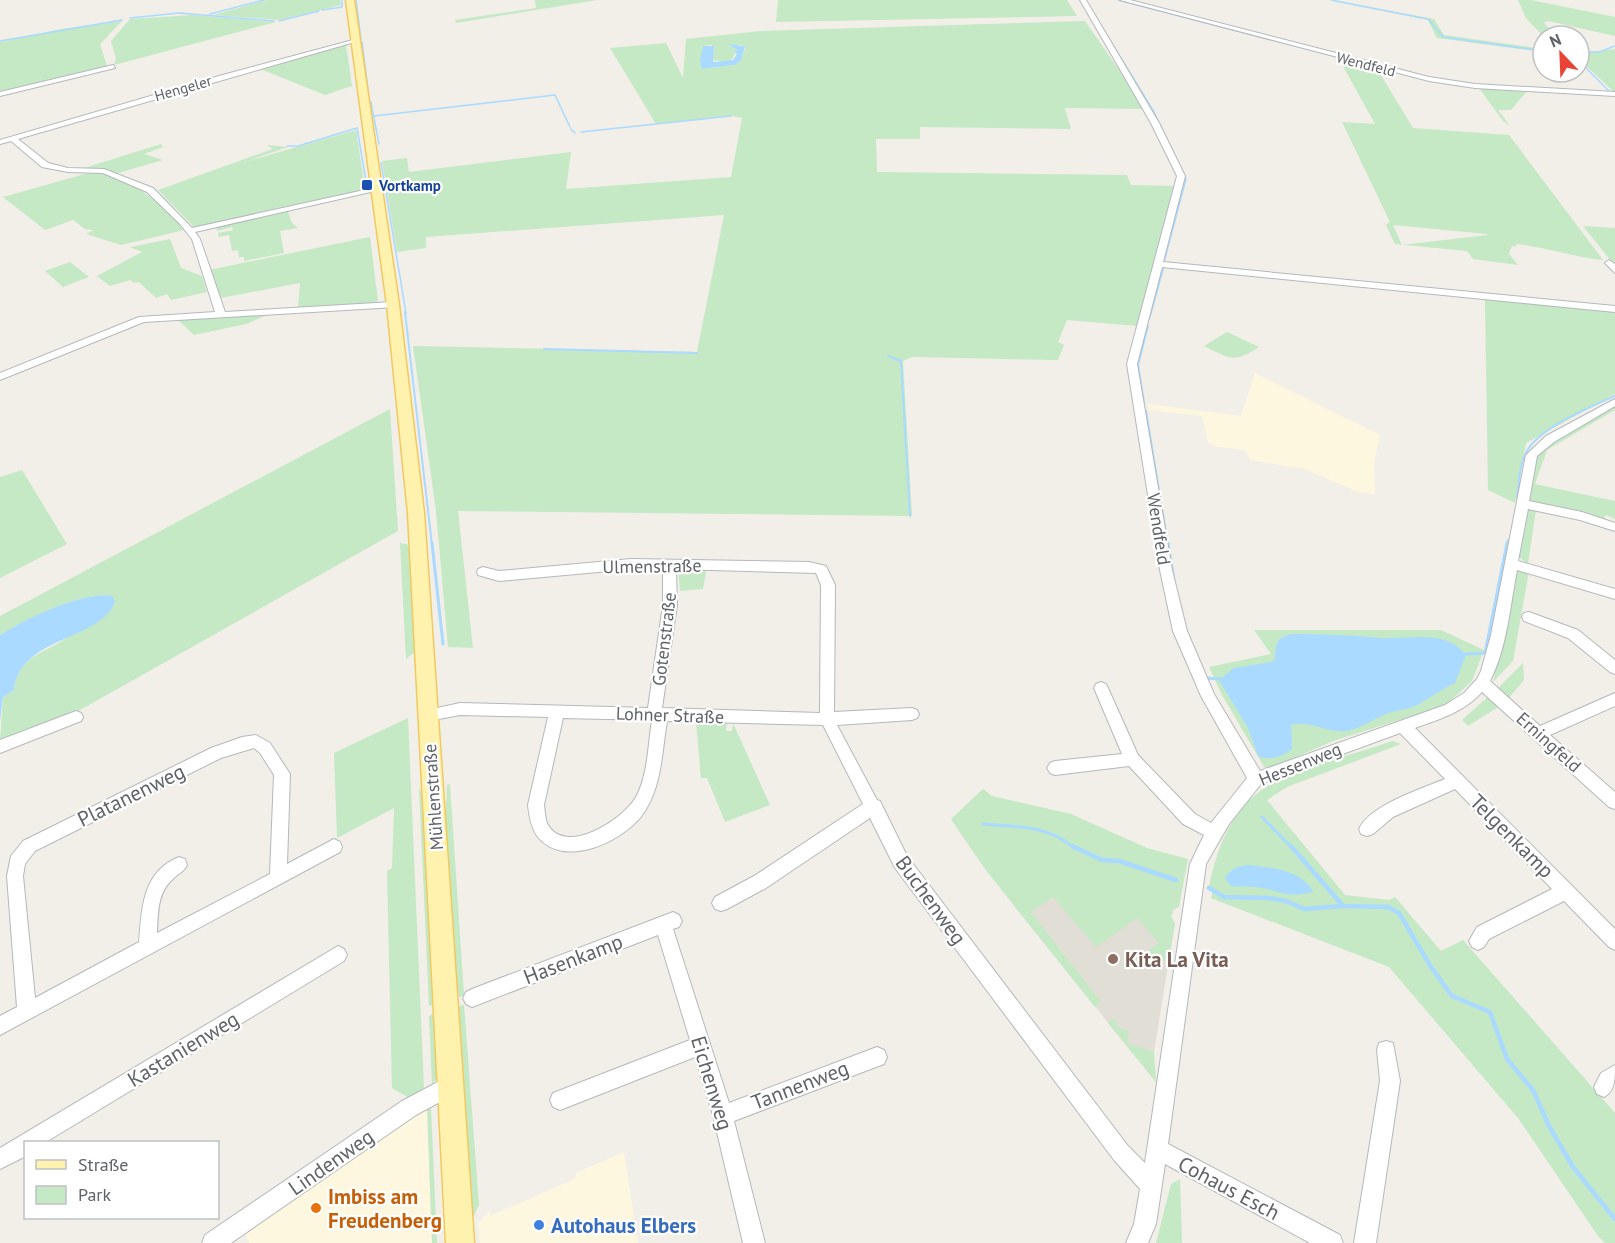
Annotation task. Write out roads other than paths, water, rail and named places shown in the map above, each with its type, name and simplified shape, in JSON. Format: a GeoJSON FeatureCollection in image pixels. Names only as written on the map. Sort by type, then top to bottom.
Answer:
{"type":"FeatureCollection","features":[{"type":"Feature","properties":{"kind":"main road","name":"Mühlenstraße"},"geometry":{"type":"LineString","coordinates":[[350,0],[399,351],[416,513],[460,1243]]}},
{"type":"Feature","properties":{"kind":"street","name":"Wendfeld"},"geometry":{"type":"LineString","coordinates":[[1083,0],[1155,123],[1181,176],[1160,264],[1132,364],[1166,570],[1180,631],[1196,670],[1256,779]]}},
{"type":"Feature","properties":{"kind":"street","name":"Wendfeld"},"geometry":{"type":"LineString","coordinates":[[1123,0],[1429,79],[1475,87],[1615,94]]}},
{"type":"Feature","properties":{"kind":"street","name":"Hengeler"},"geometry":{"type":"LineString","coordinates":[[0,142],[221,77],[355,41]]}},
{"type":"Feature","properties":{"kind":"street"},"geometry":{"type":"LineString","coordinates":[[0,94],[113,67]]}},
{"type":"Feature","properties":{"kind":"street"},"geometry":{"type":"LineString","coordinates":[[12,138],[52,168],[104,171],[146,188],[190,231],[221,315]]}},
{"type":"Feature","properties":{"kind":"street"},"geometry":{"type":"LineString","coordinates":[[190,231],[375,189]]}},
{"type":"Feature","properties":{"kind":"street"},"geometry":{"type":"LineString","coordinates":[[1160,264],[1615,309]]}},
{"type":"Feature","properties":{"kind":"street"},"geometry":{"type":"LineString","coordinates":[[0,377],[142,319],[393,305]]}},
{"type":"Feature","properties":{"kind":"street"},"geometry":{"type":"LineString","coordinates":[[1482,683],[1497,635],[1530,462],[1540,445],[1615,402]]}},
{"type":"Feature","properties":{"kind":"street"},"geometry":{"type":"LineString","coordinates":[[1522,504],[1582,516],[1615,527]]}},
{"type":"Feature","properties":{"kind":"street"},"geometry":{"type":"LineString","coordinates":[[1582,516],[1582,530]]}},
{"type":"Feature","properties":{"kind":"street","name":"Ulmenstraße"},"geometry":{"type":"LineString","coordinates":[[483,572],[499,576],[570,568],[669,564],[821,569]]}},
{"type":"Feature","properties":{"kind":"street","name":"Gotenstraße"},"geometry":{"type":"LineString","coordinates":[[557,711],[536,805],[538,821],[544,833],[568,843],[595,839],[609,833],[631,817],[639,806],[649,780],[670,605],[669,564]]}},
{"type":"Feature","properties":{"kind":"street"},"geometry":{"type":"LineString","coordinates":[[1511,564],[1615,594]]}},
{"type":"Feature","properties":{"kind":"street","name":"Buchenweg"},"geometry":{"type":"LineString","coordinates":[[821,569],[828,585],[827,719],[874,806],[900,862],[1121,1153],[1151,1185]]}},
{"type":"Feature","properties":{"kind":"street"},"geometry":{"type":"LineString","coordinates":[[1529,617],[1573,634],[1615,668]]}},
{"type":"Feature","properties":{"kind":"street","name":"Hessenweg"},"geometry":{"type":"LineString","coordinates":[[1137,1243],[1145,1224],[1198,864],[1213,832],[1238,797],[1256,779],[1450,709],[1469,697],[1482,683]]}},
{"type":"Feature","properties":{"kind":"street","name":"Erningfeld"},"geometry":{"type":"LineString","coordinates":[[1482,683],[1615,802]]}},
{"type":"Feature","properties":{"kind":"street"},"geometry":{"type":"LineString","coordinates":[[1101,688],[1132,759],[1189,819],[1213,832]]}},
{"type":"Feature","properties":{"kind":"street"},"geometry":{"type":"LineString","coordinates":[[1539,733],[1615,699]]}},
{"type":"Feature","properties":{"kind":"street","name":"Lohner Straße"},"geometry":{"type":"LineString","coordinates":[[428,715],[460,709],[827,719],[912,714]]}},
{"type":"Feature","properties":{"kind":"street"},"geometry":{"type":"LineString","coordinates":[[0,747],[76,717]]}},
{"type":"Feature","properties":{"kind":"street","name":"Telgenkamp"},"geometry":{"type":"LineString","coordinates":[[1403,726],[1615,940]]}},
{"type":"Feature","properties":{"kind":"street","name":"Platanenweg"},"geometry":{"type":"LineString","coordinates":[[27,1012],[15,876],[17,861],[29,846],[216,753],[242,743],[256,741],[265,748],[282,774],[278,878]]}},
{"type":"Feature","properties":{"kind":"street"},"geometry":{"type":"LineString","coordinates":[[1056,768],[1132,759]]}},
{"type":"Feature","properties":{"kind":"street","name":"Telgenkamp"},"geometry":{"type":"LineString","coordinates":[[1367,829],[1387,812],[1457,781]]}},
{"type":"Feature","properties":{"kind":"street"},"geometry":{"type":"LineString","coordinates":[[721,903],[760,882],[874,806]]}},
{"type":"Feature","properties":{"kind":"street"},"geometry":{"type":"LineString","coordinates":[[0,1026],[334,847]]}},
{"type":"Feature","properties":{"kind":"street"},"geometry":{"type":"LineString","coordinates":[[148,947],[154,887],[159,878],[179,865]]}},
{"type":"Feature","properties":{"kind":"street","name":"Telgenkamp"},"geometry":{"type":"LineString","coordinates":[[1478,941],[1483,933],[1566,891]]}},
{"type":"Feature","properties":{"kind":"street","name":"Hasenkamp"},"geometry":{"type":"LineString","coordinates":[[472,998],[668,923]]}},
{"type":"Feature","properties":{"kind":"street","name":"Eichenweg"},"geometry":{"type":"LineString","coordinates":[[668,923],[701,1045],[723,1115],[754,1243]]}},
{"type":"Feature","properties":{"kind":"street","name":"Kastanienweg"},"geometry":{"type":"LineString","coordinates":[[30,1141],[339,955]]}},
{"type":"Feature","properties":{"kind":"street"},"geometry":{"type":"LineString","coordinates":[[560,1100],[701,1045]]}},
{"type":"Feature","properties":{"kind":"street"},"geometry":{"type":"LineString","coordinates":[[1365,1243],[1390,1081],[1386,1050]]}},
{"type":"Feature","properties":{"kind":"street","name":"Tannenweg"},"geometry":{"type":"LineString","coordinates":[[723,1115],[878,1057]]}},
{"type":"Feature","properties":{"kind":"street","name":"Lindenweg"},"geometry":{"type":"LineString","coordinates":[[213,1243],[409,1108],[451,1085]]}},
{"type":"Feature","properties":{"kind":"street","name":"Kastanienweg"},"geometry":{"type":"LineString","coordinates":[[0,1160],[24,1145]]}},
{"type":"Feature","properties":{"kind":"street","name":"Cohaus Esch"},"geometry":{"type":"LineString","coordinates":[[1157,1149],[1332,1243]]}},
{"type":"Feature","properties":{"kind":"water"},"geometry":{"type":"Polygon","coordinates":[[[727,44],[745,46],[741,61],[734,65],[702,69],[700,61],[703,46],[714,46],[713,62],[733,60],[737,54],[734,52],[738,50],[727,44]]]}},
{"type":"Feature","properties":{"kind":"water"},"geometry":{"type":"Polygon","coordinates":[[[104,595],[112,596],[115,601],[107,614],[95,624],[45,648],[20,672],[14,690],[3,697],[0,721],[0,635],[63,604],[104,595]]]}},
{"type":"Feature","properties":{"kind":"water"},"geometry":{"type":"Polygon","coordinates":[[[1292,634],[1437,638],[1447,641],[1466,655],[1455,683],[1416,706],[1388,713],[1362,726],[1345,731],[1305,724],[1291,725],[1292,749],[1276,757],[1258,756],[1248,728],[1219,680],[1234,668],[1272,662],[1280,639],[1292,634]]]}},
{"type":"Feature","properties":{"kind":"water"},"geometry":{"type":"Polygon","coordinates":[[[1247,865],[1293,874],[1308,885],[1313,892],[1295,895],[1264,888],[1231,886],[1225,878],[1227,875],[1234,869],[1247,865]]]}},
{"type":"Feature","properties":{"kind":"waterway"},"geometry":{"type":"LineString","coordinates":[[210,14],[264,0]]}},
{"type":"Feature","properties":{"kind":"waterway"},"geometry":{"type":"LineString","coordinates":[[322,10],[342,7],[342,0]]}},
{"type":"Feature","properties":{"kind":"waterway"},"geometry":{"type":"LineString","coordinates":[[356,0],[361,39]]}},
{"type":"Feature","properties":{"kind":"waterway"},"geometry":{"type":"LineString","coordinates":[[1118,0],[1396,72]]}},
{"type":"Feature","properties":{"kind":"waterway"},"geometry":{"type":"LineString","coordinates":[[1331,0],[1428,19],[1443,37],[1531,49]]}},
{"type":"Feature","properties":{"kind":"waterway"},"geometry":{"type":"LineString","coordinates":[[279,21],[319,11]]}},
{"type":"Feature","properties":{"kind":"waterway"},"geometry":{"type":"LineString","coordinates":[[130,18],[179,13],[274,21]]}},
{"type":"Feature","properties":{"kind":"waterway"},"geometry":{"type":"LineString","coordinates":[[0,41],[122,20]]}},
{"type":"Feature","properties":{"kind":"waterway"},"geometry":{"type":"LineString","coordinates":[[1108,37],[1154,112],[1186,179],[1164,262]]}},
{"type":"Feature","properties":{"kind":"waterway"},"geometry":{"type":"LineString","coordinates":[[362,42],[368,89]]}},
{"type":"Feature","properties":{"kind":"waterway"},"geometry":{"type":"LineString","coordinates":[[1591,52],[1599,52],[1615,46]]}},
{"type":"Feature","properties":{"kind":"waterway"},"geometry":{"type":"LineString","coordinates":[[1591,73],[1610,92]]}},
{"type":"Feature","properties":{"kind":"waterway"},"geometry":{"type":"LineString","coordinates":[[374,116],[555,95],[570,127]]}},
{"type":"Feature","properties":{"kind":"waterway"},"geometry":{"type":"LineString","coordinates":[[371,102],[379,144]]}},
{"type":"Feature","properties":{"kind":"waterway"},"geometry":{"type":"LineString","coordinates":[[581,132],[731,116]]}},
{"type":"Feature","properties":{"kind":"waterway"},"geometry":{"type":"LineString","coordinates":[[287,146],[298,146],[357,128],[367,187]]}},
{"type":"Feature","properties":{"kind":"waterway"},"geometry":{"type":"LineString","coordinates":[[571,129],[575,133]]}},
{"type":"Feature","properties":{"kind":"waterway"},"geometry":{"type":"LineString","coordinates":[[381,163],[406,313]]}},
{"type":"Feature","properties":{"kind":"waterway"},"geometry":{"type":"LineString","coordinates":[[1151,313],[1164,266]]}},
{"type":"Feature","properties":{"kind":"waterway"},"geometry":{"type":"LineString","coordinates":[[405,312],[432,545]]}},
{"type":"Feature","properties":{"kind":"waterway"},"geometry":{"type":"LineString","coordinates":[[1149,319],[1151,312]]}},
{"type":"Feature","properties":{"kind":"waterway"},"geometry":{"type":"LineString","coordinates":[[1144,402],[1138,365],[1148,326]]}},
{"type":"Feature","properties":{"kind":"waterway"},"geometry":{"type":"LineString","coordinates":[[544,349],[697,353]]}},
{"type":"Feature","properties":{"kind":"waterway"},"geometry":{"type":"LineString","coordinates":[[888,356],[901,361],[910,516]]}},
{"type":"Feature","properties":{"kind":"waterway"},"geometry":{"type":"LineString","coordinates":[[1517,498],[1522,463],[1532,444],[1541,435],[1566,419],[1615,396]]}},
{"type":"Feature","properties":{"kind":"waterway"},"geometry":{"type":"LineString","coordinates":[[1146,411],[1168,545]]}},
{"type":"Feature","properties":{"kind":"waterway"},"geometry":{"type":"LineString","coordinates":[[1507,545],[1508,540]]}},
{"type":"Feature","properties":{"kind":"waterway"},"geometry":{"type":"LineString","coordinates":[[432,543],[443,644]]}},
{"type":"Feature","properties":{"kind":"waterway"},"geometry":{"type":"LineString","coordinates":[[1168,543],[1174,581]]}},
{"type":"Feature","properties":{"kind":"waterway"},"geometry":{"type":"LineString","coordinates":[[1464,654],[1485,653],[1507,543]]}},
{"type":"Feature","properties":{"kind":"waterway"},"geometry":{"type":"LineString","coordinates":[[1205,678],[1221,679]]}},
{"type":"Feature","properties":{"kind":"waterway"},"geometry":{"type":"LineString","coordinates":[[1262,817],[1292,848]]}},
{"type":"Feature","properties":{"kind":"waterway"},"geometry":{"type":"LineString","coordinates":[[983,824],[1043,831],[1064,840],[1074,848]]}},
{"type":"Feature","properties":{"kind":"waterway"},"geometry":{"type":"LineString","coordinates":[[1072,846],[1102,860],[1119,861],[1176,880]]}},
{"type":"Feature","properties":{"kind":"waterway"},"geometry":{"type":"LineString","coordinates":[[1291,846],[1343,906]]}},
{"type":"Feature","properties":{"kind":"waterway"},"geometry":{"type":"LineString","coordinates":[[1209,888],[1224,897],[1268,898],[1286,901],[1304,909],[1343,906]]}},
{"type":"Feature","properties":{"kind":"waterway"},"geometry":{"type":"LineString","coordinates":[[1343,906],[1388,907],[1399,913],[1431,967],[1452,996],[1490,1012],[1507,1059],[1533,1090],[1549,1126],[1573,1167],[1615,1219]]}},
{"type":"Feature","properties":{"kind":"place","name":"Vortkamp"},"geometry":{"type":"Point","coordinates":[367,185]}},
{"type":"Feature","properties":{"kind":"place","name":"Kita La Vita"},"geometry":{"type":"Point","coordinates":[1113,959]}},
{"type":"Feature","properties":{"kind":"place","name":"Imbiss am Freudenberg"},"geometry":{"type":"Point","coordinates":[316,1208]}},
{"type":"Feature","properties":{"kind":"place","name":"Autohaus Elbers"},"geometry":{"type":"Point","coordinates":[539,1225]}}]}
